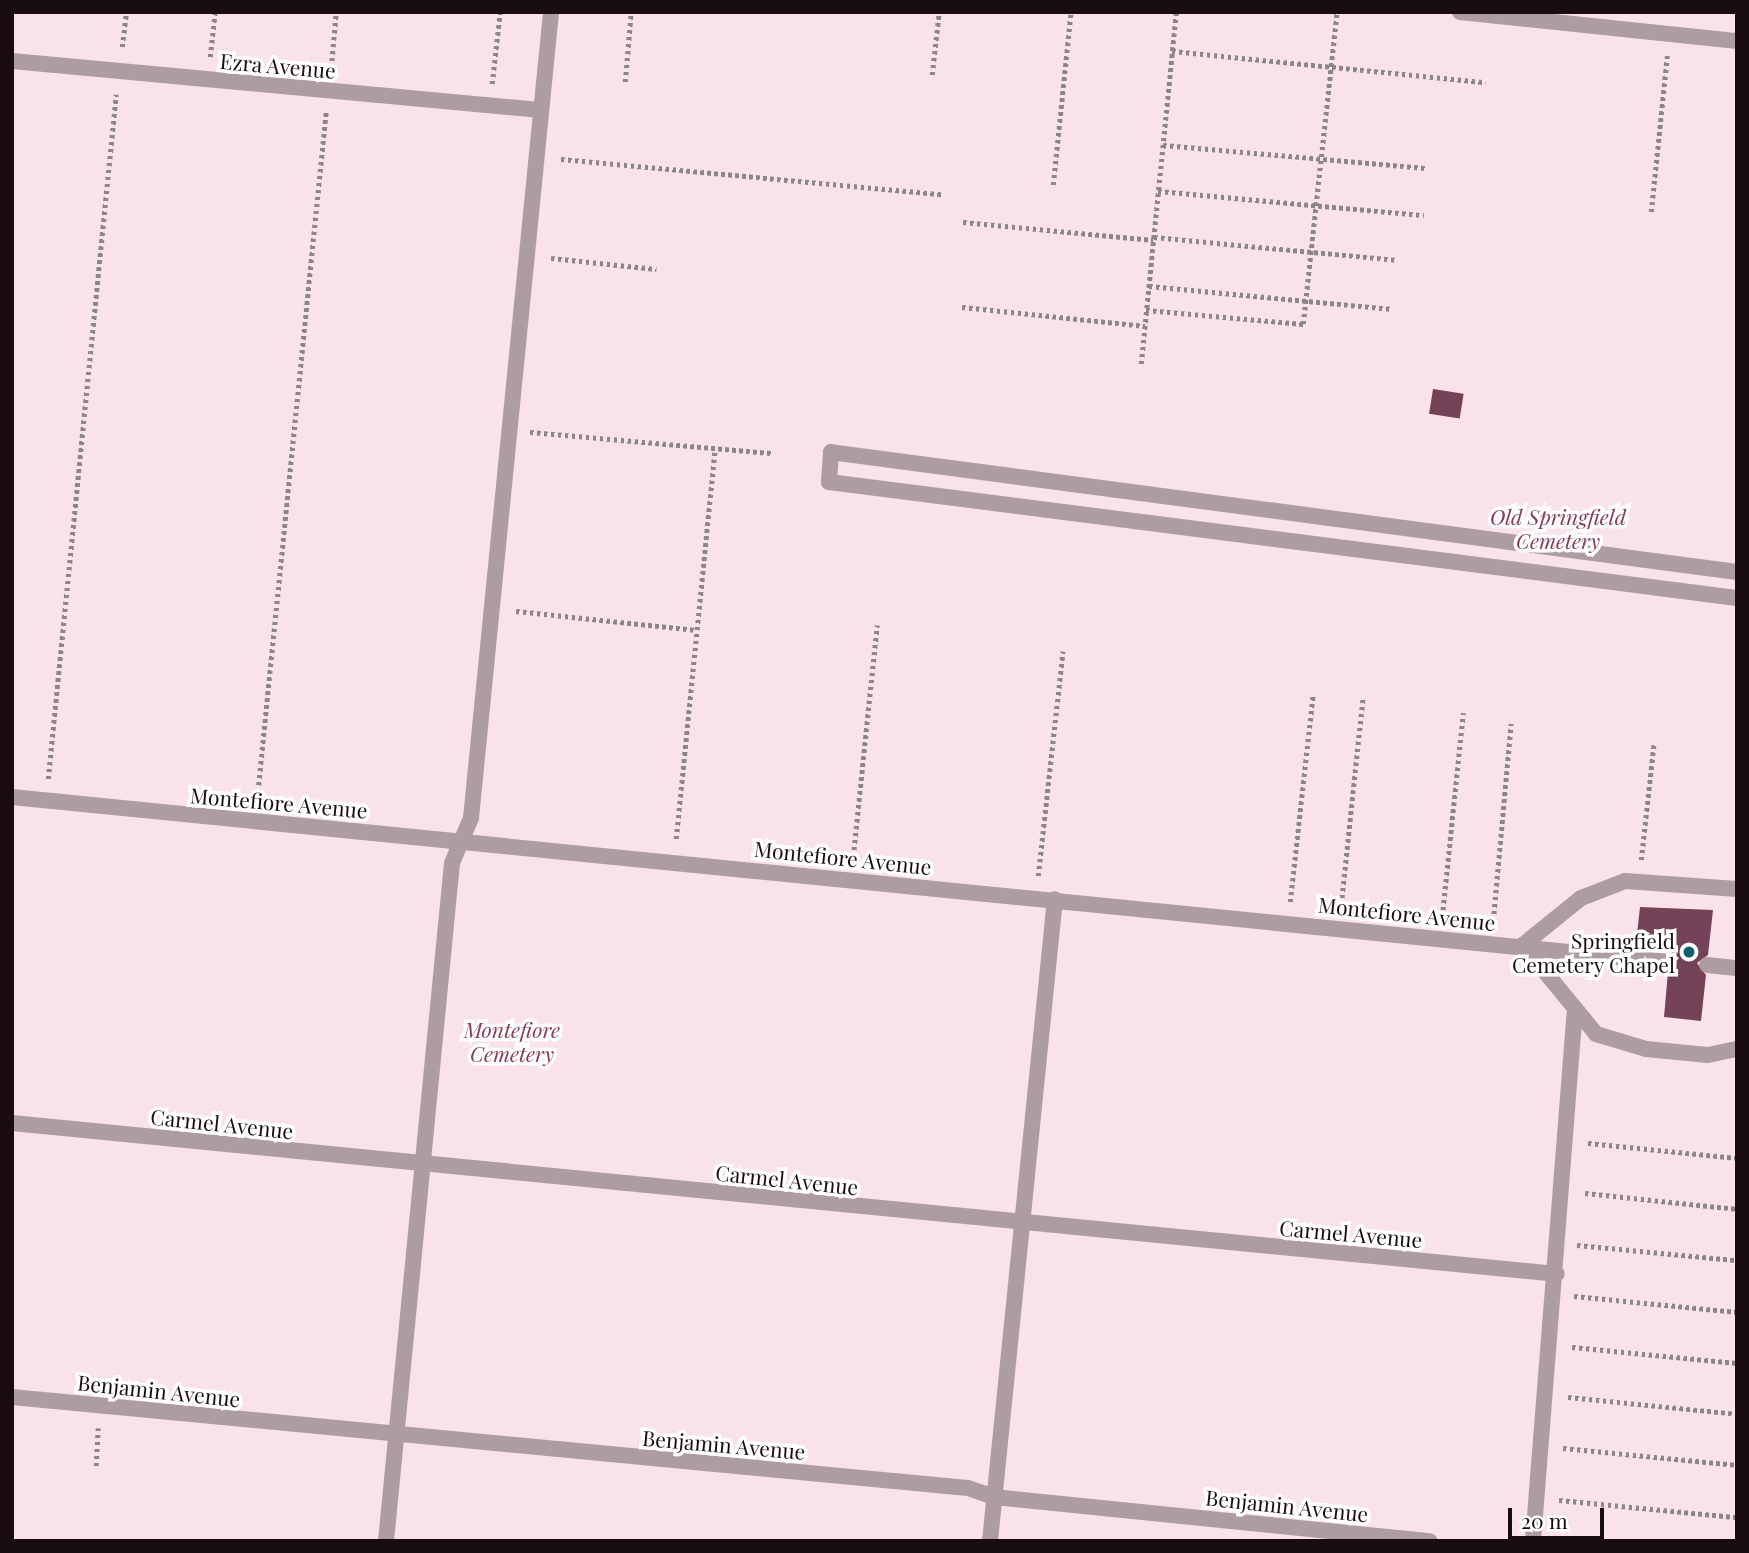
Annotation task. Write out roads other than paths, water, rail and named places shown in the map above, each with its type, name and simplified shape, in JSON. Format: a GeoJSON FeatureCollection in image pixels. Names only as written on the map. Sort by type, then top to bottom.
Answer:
{"type":"FeatureCollection","features":[{"type":"Feature","properties":{"kind":"lane"},"geometry":{"type":"LineString","coordinates":[[386,1541],[452,863],[471,818],[551,12]]}},
{"type":"Feature","properties":{"kind":"lane"},"geometry":{"type":"LineString","coordinates":[[1460,12],[1737,41]]}},
{"type":"Feature","properties":{"kind":"lane","name":"Ezra Avenue"},"geometry":{"type":"LineString","coordinates":[[12,61],[540,110]]}},
{"type":"Feature","properties":{"kind":"lane"},"geometry":{"type":"LineString","coordinates":[[1737,572],[831,452],[829,482],[1737,598]]}},
{"type":"Feature","properties":{"kind":"lane","name":"Montefiore Avenue"},"geometry":{"type":"LineString","coordinates":[[12,797],[1522,945],[1670,962]]}},
{"type":"Feature","properties":{"kind":"lane"},"geometry":{"type":"LineString","coordinates":[[1737,888],[1639,881],[1581,898],[1522,945],[1596,1034],[1646,1049],[1709,1055],[1737,1049]]}},
{"type":"Feature","properties":{"kind":"lane"},"geometry":{"type":"LineString","coordinates":[[990,1541],[1055,899]]}},
{"type":"Feature","properties":{"kind":"lane"},"geometry":{"type":"LineString","coordinates":[[1707,965],[1737,968]]}},
{"type":"Feature","properties":{"kind":"lane"},"geometry":{"type":"LineString","coordinates":[[1533,1541],[1557,1274],[1575,1009]]}},
{"type":"Feature","properties":{"kind":"lane","name":"Carmel Avenue"},"geometry":{"type":"LineString","coordinates":[[12,1123],[1557,1274]]}},
{"type":"Feature","properties":{"kind":"lane","name":"Benjamin Avenue"},"geometry":{"type":"LineString","coordinates":[[12,1397],[968,1488],[994,1497],[1430,1541]]}},
{"type":"Feature","properties":{"kind":"place","name":"Springfield Cemetery Chapel"},"geometry":{"type":"Point","coordinates":[1689,952]}},
{"type":"Feature","properties":{"kind":"park label","name":"Old Springfield Cemetery"},"geometry":{"type":"Point","coordinates":[1558,528]}},
{"type":"Feature","properties":{"kind":"park label","name":"Montefiore Cemetery"},"geometry":{"type":"Point","coordinates":[512,1041]}}]}
